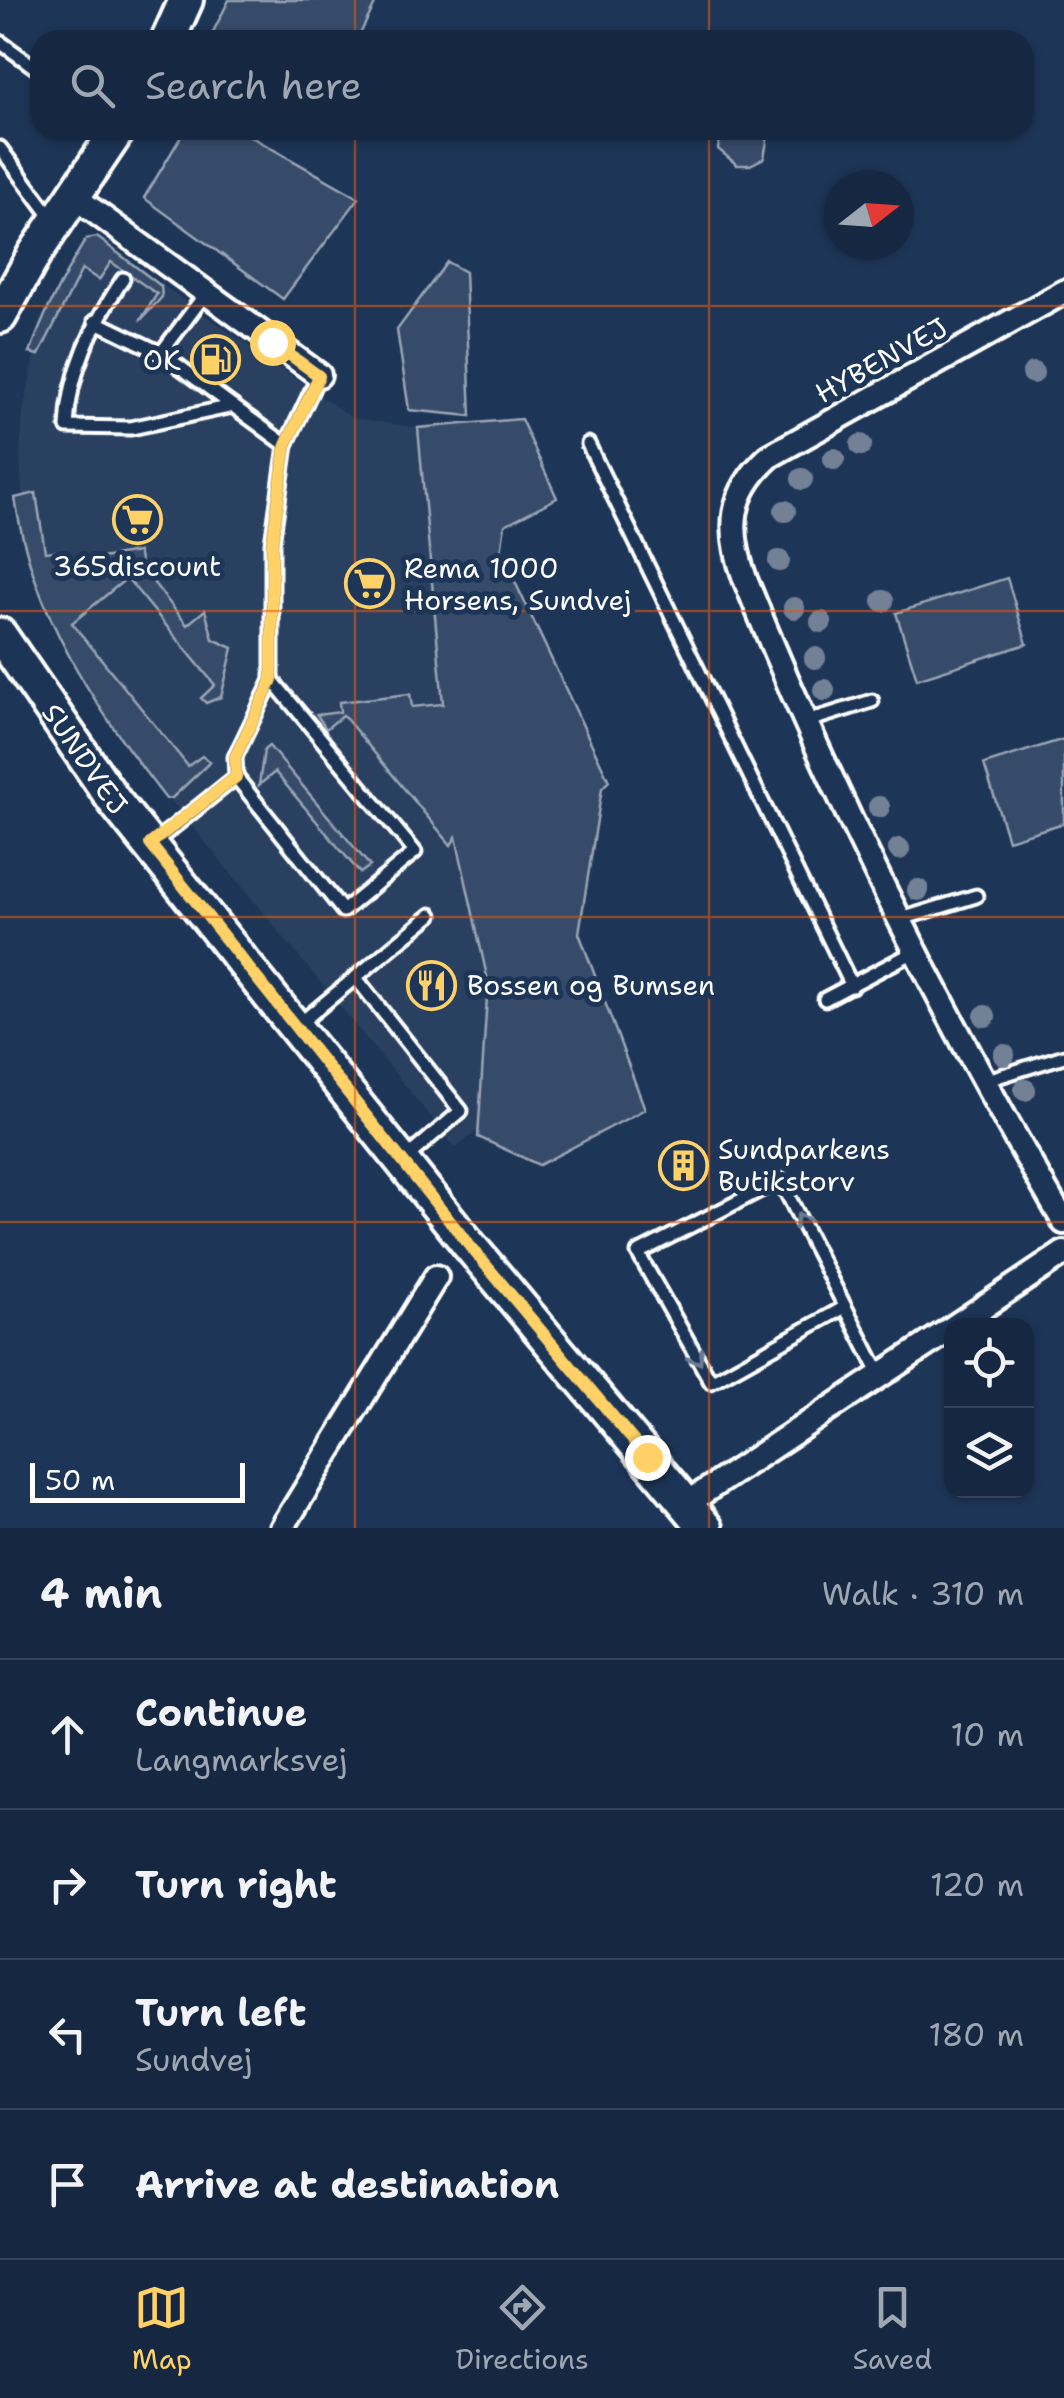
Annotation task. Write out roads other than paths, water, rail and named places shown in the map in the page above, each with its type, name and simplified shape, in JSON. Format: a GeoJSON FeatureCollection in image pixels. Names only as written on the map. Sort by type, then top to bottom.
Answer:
{"type":"FeatureCollection","features":[{"type":"Feature","properties":{"kind":"main road"},"geometry":{"type":"LineString","coordinates":[[172,30],[186,0]]}},
{"type":"Feature","properties":{"kind":"main road"},"geometry":{"type":"LineString","coordinates":[[0,316],[34,255],[112,140]]}},
{"type":"Feature","properties":{"kind":"main road","name":"SUNDVEJ"},"geometry":{"type":"LineString","coordinates":[[0,635],[114,802],[402,1162],[696,1516]]}},
{"type":"Feature","properties":{"kind":"street"},"geometry":{"type":"LineString","coordinates":[[76,198],[319,376]]}},
{"type":"Feature","properties":{"kind":"street","name":"HYBENVEJ"},"geometry":{"type":"LineString","coordinates":[[805,722],[732,544],[732,517],[739,494],[770,456],[1060,303]]}},
{"type":"Feature","properties":{"kind":"street"},"geometry":{"type":"LineString","coordinates":[[805,722],[914,952],[1064,1222]]}},
{"type":"Feature","properties":{"kind":"street"},"geometry":{"type":"LineString","coordinates":[[966,1318],[1064,1253]]}},
{"type":"Feature","properties":{"kind":"street"},"geometry":{"type":"LineString","coordinates":[[282,1528],[436,1277]]}},
{"type":"Feature","properties":{"kind":"street"},"geometry":{"type":"LineString","coordinates":[[696,1516],[880,1375],[944,1333]]}},
{"type":"Feature","properties":{"kind":"lane"},"geometry":{"type":"LineString","coordinates":[[0,42],[30,63]]}},
{"type":"Feature","properties":{"kind":"lane"},"geometry":{"type":"LineString","coordinates":[[0,148],[57,225]]}},
{"type":"Feature","properties":{"kind":"lane"},"geometry":{"type":"LineString","coordinates":[[123,279],[95,321],[74,375],[67,426],[132,428],[233,406]]}},
{"type":"Feature","properties":{"kind":"lane"},"geometry":{"type":"LineString","coordinates":[[161,354],[206,293]]}},
{"type":"Feature","properties":{"kind":"lane"},"geometry":{"type":"LineString","coordinates":[[95,321],[161,354],[286,445]]}},
{"type":"Feature","properties":{"kind":"lane"},"geometry":{"type":"LineString","coordinates":[[272,680],[414,852],[343,911],[236,777],[235,757],[272,680],[272,543],[286,445],[319,376]]}},
{"type":"Feature","properties":{"kind":"lane"},"geometry":{"type":"LineString","coordinates":[[588,444],[852,986]]}},
{"type":"Feature","properties":{"kind":"lane"},"geometry":{"type":"LineString","coordinates":[[805,722],[872,701]]}},
{"type":"Feature","properties":{"kind":"lane"},"geometry":{"type":"LineString","coordinates":[[150,844],[236,777]]}},
{"type":"Feature","properties":{"kind":"lane"},"geometry":{"type":"LineString","coordinates":[[898,920],[976,896]]}},
{"type":"Feature","properties":{"kind":"lane"},"geometry":{"type":"LineString","coordinates":[[295,1028],[431,915]]}},
{"type":"Feature","properties":{"kind":"lane"},"geometry":{"type":"LineString","coordinates":[[824,999],[914,952]]}},
{"type":"Feature","properties":{"kind":"lane"},"geometry":{"type":"LineString","coordinates":[[356,978],[461,1112],[402,1162]]}},
{"type":"Feature","properties":{"kind":"lane"},"geometry":{"type":"LineString","coordinates":[[984,1081],[1064,1056]]}},
{"type":"Feature","properties":{"kind":"lane"},"geometry":{"type":"LineString","coordinates":[[845,1307],[712,1382],[638,1253],[780,1180],[880,1375]]}},
{"type":"Feature","properties":{"kind":"place","name":"OK"},"geometry":{"type":"Point","coordinates":[216,360]}},
{"type":"Feature","properties":{"kind":"place","name":"365discount"},"geometry":{"type":"Point","coordinates":[137,519]}},
{"type":"Feature","properties":{"kind":"place","name":"Rema 1000 Horsens, Sundvej"},"geometry":{"type":"Point","coordinates":[369,584]}},
{"type":"Feature","properties":{"kind":"place","name":"Bossen og Bumsen"},"geometry":{"type":"Point","coordinates":[432,985]}},
{"type":"Feature","properties":{"kind":"place","name":"Sundparkens Butikstorv"},"geometry":{"type":"Point","coordinates":[683,1165]}}]}
